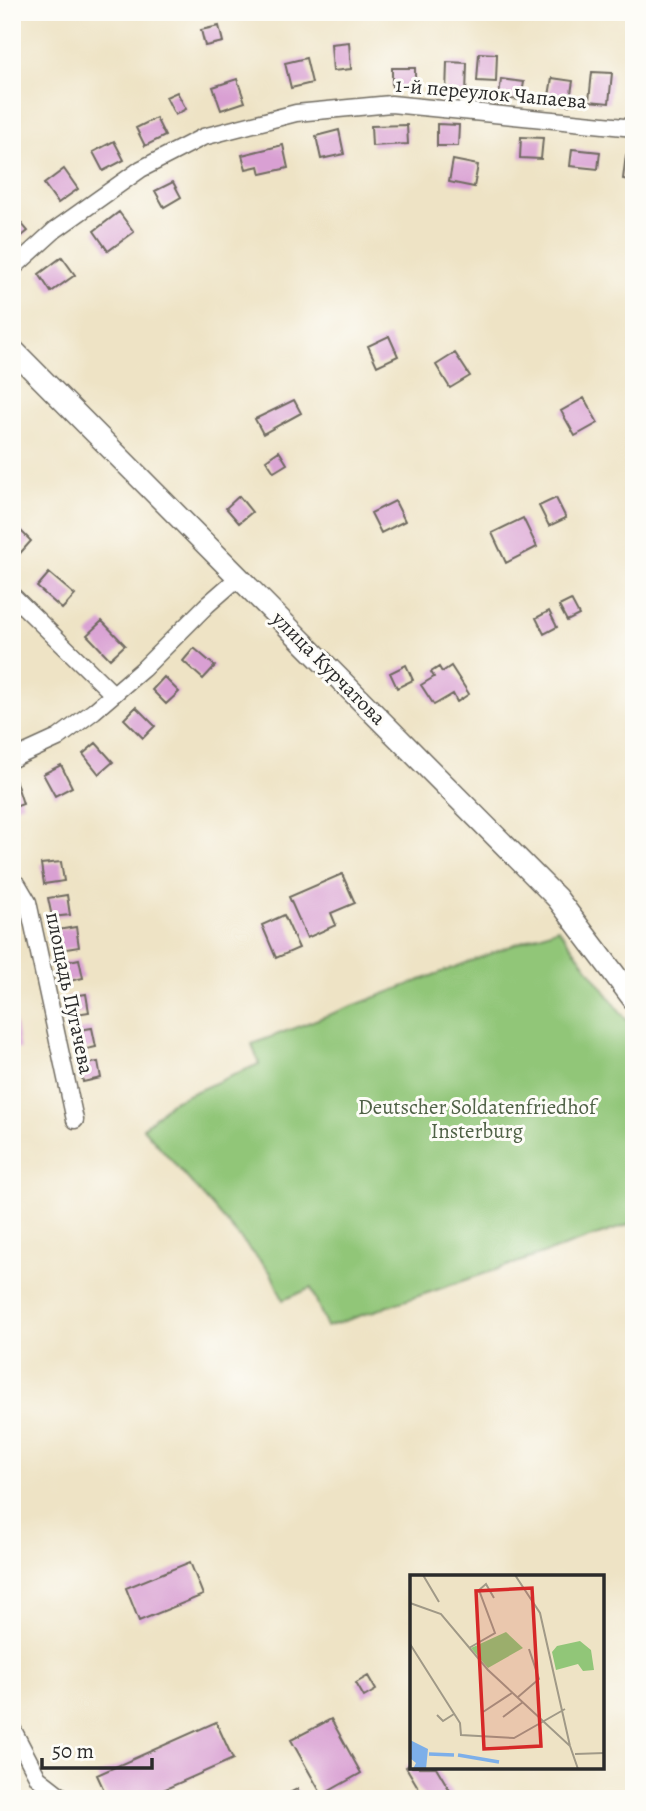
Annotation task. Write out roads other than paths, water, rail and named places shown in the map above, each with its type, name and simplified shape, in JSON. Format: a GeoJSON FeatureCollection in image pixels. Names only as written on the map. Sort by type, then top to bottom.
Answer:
{"type":"FeatureCollection","features":[{"type":"Feature","properties":{"kind":"main road","name":"улица Курчатова"},"geometry":{"type":"LineString","coordinates":[[12,349],[557,898],[634,1000]]}},
{"type":"Feature","properties":{"kind":"street","name":"1-й переулок Чапаева"},"geometry":{"type":"LineString","coordinates":[[12,269],[55,230],[141,169],[203,137],[296,113],[391,104],[634,128]]}},
{"type":"Feature","properties":{"kind":"street"},"geometry":{"type":"LineString","coordinates":[[12,759],[58,738],[113,694],[239,577]]}},
{"type":"Feature","properties":{"kind":"street"},"geometry":{"type":"LineString","coordinates":[[12,595],[113,694]]}},
{"type":"Feature","properties":{"kind":"street","name":"площадь Пугачева"},"geometry":{"type":"LineString","coordinates":[[12,882],[18,885],[28,902],[75,1120]]}},
{"type":"Feature","properties":{"kind":"street"},"geometry":{"type":"LineString","coordinates":[[12,1728],[38,1778],[65,1799]]}},
{"type":"Feature","properties":{"kind":"park label","name":"Deutscher Soldatenfriedhof Insterburg"},"geometry":{"type":"Point","coordinates":[477,1119]}}]}
